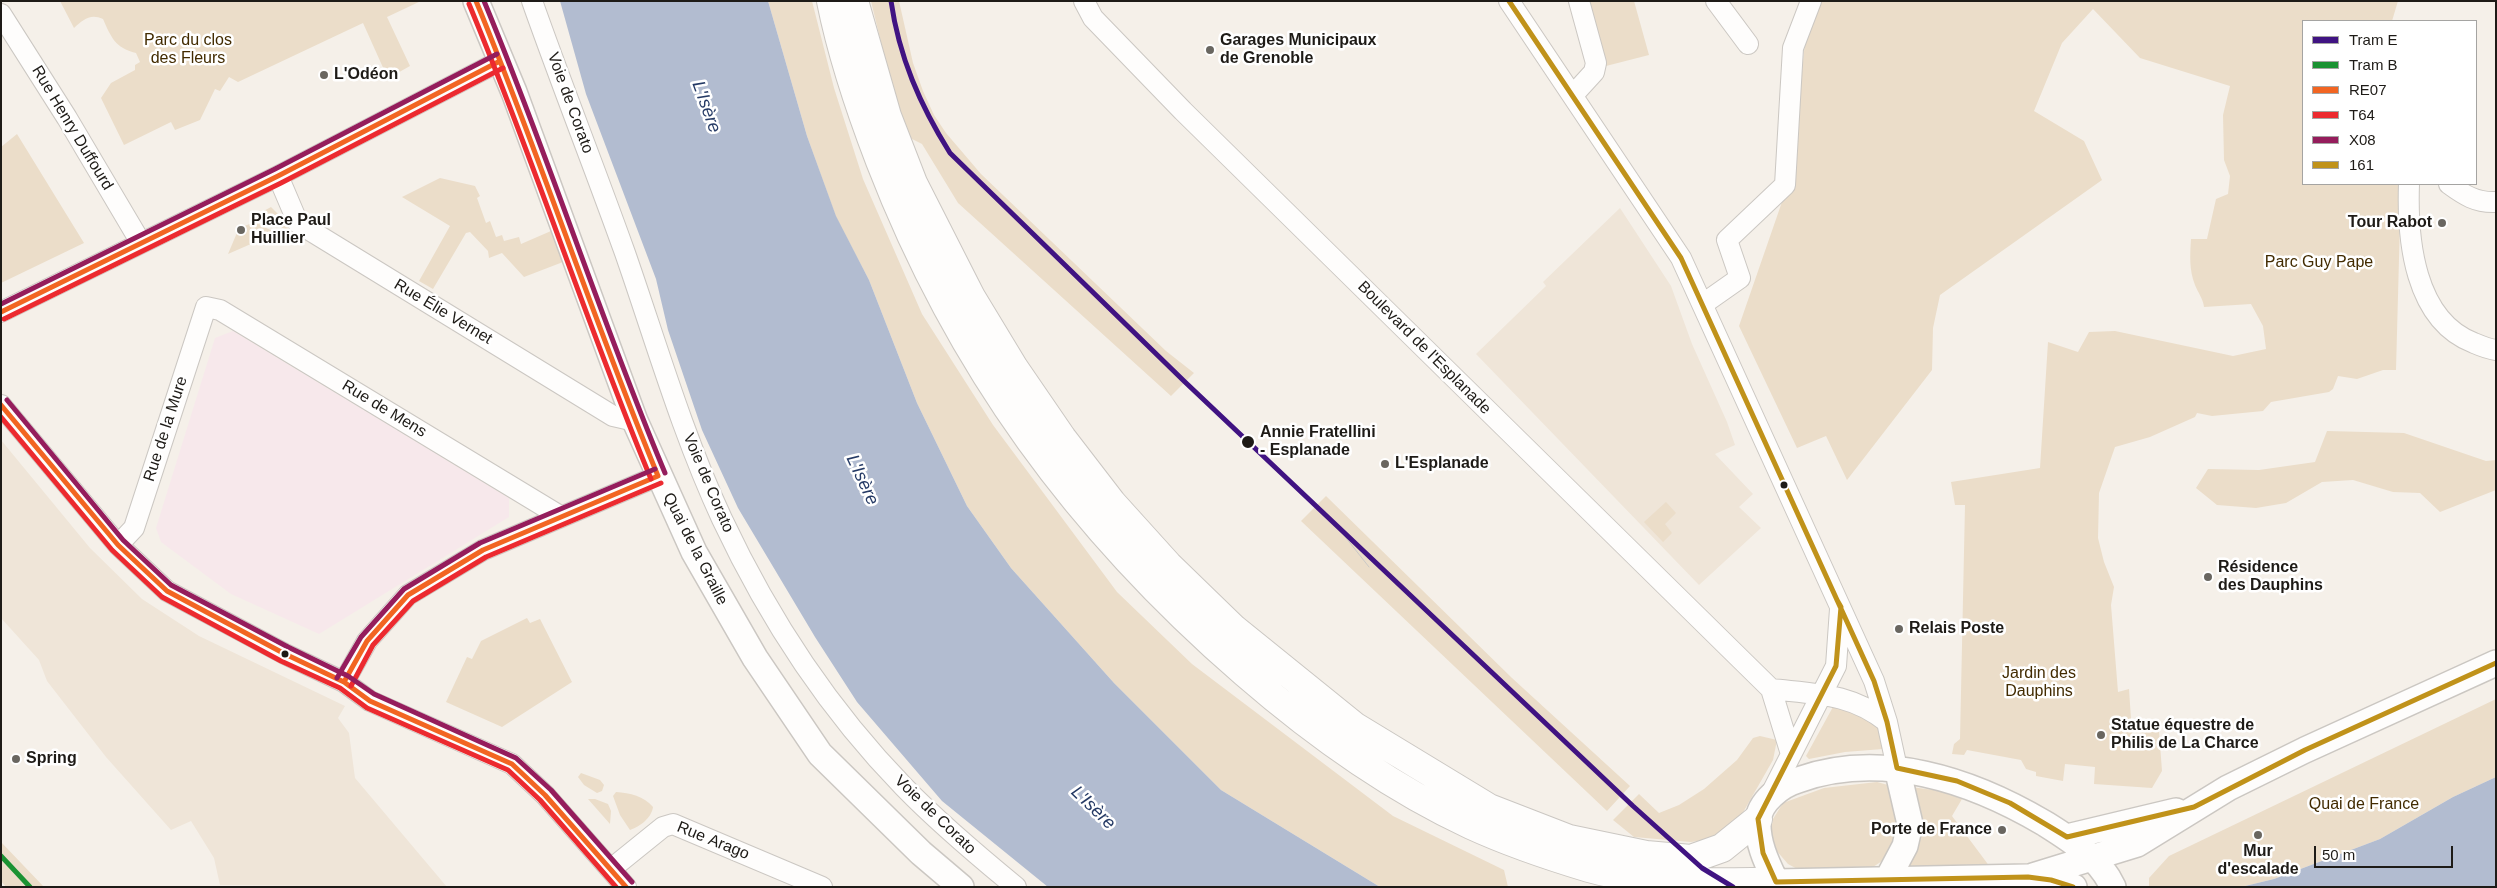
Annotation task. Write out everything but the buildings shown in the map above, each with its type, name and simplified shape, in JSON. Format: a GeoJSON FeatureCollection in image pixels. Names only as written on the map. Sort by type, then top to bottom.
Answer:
{"type":"FeatureCollection","features":[{"type":"Feature","properties":{"kind":"highway"},"geometry":{"type":"LineString","coordinates":[[831,1],[836,28],[867,126],[892,190],[918,252],[947,310],[989,382],[1038,454],[1091,518],[1150,584],[1215,647],[1283,706],[1348,753],[1414,794],[1470,825],[1525,846],[1592,868],[1635,878],[1673,881],[1776,882]]}},
{"type":"Feature","properties":{"kind":"highway"},"geometry":{"type":"LineString","coordinates":[[854,1],[888,116],[913,183],[971,297],[1014,368],[1062,438],[1112,502],[1168,564],[1234,629],[1354,726],[1490,808],[1569,839],[1646,855],[1691,859],[1722,848],[1758,819]]}},
{"type":"Feature","properties":{"kind":"main road","name":"Quai de la Graille"},"geometry":{"type":"LineString","coordinates":[[476,1],[635,421],[658,476],[694,552],[755,658],[820,754],[921,853]]}},
{"type":"Feature","properties":{"kind":"main road"},"geometry":{"type":"LineString","coordinates":[[2028,877],[2137,844],[2194,807],[2305,750],[2496,662]]}},
{"type":"Feature","properties":{"kind":"main road"},"geometry":{"type":"LineString","coordinates":[[2074,887],[2050,880],[2028,877],[1776,882],[1763,853],[1758,819],[1772,792],[1790,782],[1809,776],[1853,768],[1897,768],[1957,781],[2010,803],[2067,837],[2092,857],[2105,872],[2113,887]]}},
{"type":"Feature","properties":{"kind":"main road"},"geometry":{"type":"LineString","coordinates":[[1887,880],[1905,846],[1910,824],[1897,768]]}},
{"type":"Feature","properties":{"kind":"main road"},"geometry":{"type":"LineString","coordinates":[[2067,837],[2194,807]]}},
{"type":"Feature","properties":{"kind":"main road"},"geometry":{"type":"LineString","coordinates":[[921,853],[947,887]]}},
{"type":"Feature","properties":{"kind":"main road"},"geometry":{"type":"LineString","coordinates":[[921,853],[961,887]]}},
{"type":"Feature","properties":{"kind":"street","name":"Voie de Corato"},"geometry":{"type":"LineString","coordinates":[[532,1],[611,212],[695,455],[720,513],[753,580],[819,684],[877,757],[950,832],[1016,887]]}},
{"type":"Feature","properties":{"kind":"street"},"geometry":{"type":"LineString","coordinates":[[1509,1],[1681,258],[1874,681],[1887,722],[1897,768]]}},
{"type":"Feature","properties":{"kind":"street"},"geometry":{"type":"LineString","coordinates":[[1573,95],[1594,72],[1596,63],[1579,1]]}},
{"type":"Feature","properties":{"kind":"street"},"geometry":{"type":"LineString","coordinates":[[1716,1],[1748,44]]}},
{"type":"Feature","properties":{"kind":"street"},"geometry":{"type":"LineString","coordinates":[[1703,304],[1740,278],[1727,240],[1785,185],[1793,48],[1812,1]]}},
{"type":"Feature","properties":{"kind":"street","name":"Boulevard de l'Esplanade"},"geometry":{"type":"LineString","coordinates":[[1088,10],[1190,118],[1771,689]]}},
{"type":"Feature","properties":{"kind":"street","name":"Rue Henry Duffourd"},"geometry":{"type":"LineString","coordinates":[[1,14],[67,118],[141,243]]}},
{"type":"Feature","properties":{"kind":"street"},"geometry":{"type":"LineString","coordinates":[[1,312],[278,176],[500,61]]}},
{"type":"Feature","properties":{"kind":"street","name":"Rue Élie Vernet"},"geometry":{"type":"LineString","coordinates":[[278,176],[298,223],[613,416],[635,421]]}},
{"type":"Feature","properties":{"kind":"street"},"geometry":{"type":"LineString","coordinates":[[2409,185],[2408,212],[2413,250],[2420,280],[2428,301],[2447,328],[2464,339],[2496,350]]}},
{"type":"Feature","properties":{"kind":"street"},"geometry":{"type":"LineString","coordinates":[[2450,185],[2464,195],[2482,202],[2496,202]]}},
{"type":"Feature","properties":{"kind":"street","name":"Rue de Mens"},"geometry":{"type":"LineString","coordinates":[[206,307],[220,310],[560,516]]}},
{"type":"Feature","properties":{"kind":"street","name":"Rue de la Mure"},"geometry":{"type":"LineString","coordinates":[[118,546],[134,528],[206,307]]}},
{"type":"Feature","properties":{"kind":"street"},"geometry":{"type":"LineString","coordinates":[[1,406],[118,546],[167,590],[285,654],[344,682],[370,700],[512,764],[545,795],[626,887]]}},
{"type":"Feature","properties":{"kind":"street"},"geometry":{"type":"LineString","coordinates":[[344,682],[367,641],[408,595],[483,550],[658,476]]}},
{"type":"Feature","properties":{"kind":"street"},"geometry":{"type":"LineString","coordinates":[[1772,792],[1836,666],[1841,607]]}},
{"type":"Feature","properties":{"kind":"street"},"geometry":{"type":"LineString","coordinates":[[1791,754],[1771,689],[1838,696],[1870,708],[1887,722]]}},
{"type":"Feature","properties":{"kind":"street","name":"Rue Arago"},"geometry":{"type":"LineString","coordinates":[[611,869],[662,827],[672,824],[822,887]]}},
{"type":"Feature","properties":{"kind":"shaded area"},"geometry":{"type":"Polygon","coordinates":[[[1620,208],[1671,286],[1692,344],[1727,422],[1735,445],[1715,454],[1753,494],[1739,507],[1761,528],[1699,585],[1476,354],[1546,286],[1543,282],[1620,208]]]}},
{"type":"Feature","properties":{"kind":"shaded area"},"geometry":{"type":"Polygon","coordinates":[[[233,331],[509,498],[509,517],[319,634],[231,594],[161,542],[156,528],[215,338],[233,331]]]}},
{"type":"Feature","properties":{"kind":"shaded area"},"geometry":{"type":"Polygon","coordinates":[[[1,440],[90,548],[142,599],[199,636],[345,706],[338,718],[349,733],[355,778],[447,887],[220,885],[214,858],[191,821],[171,830],[106,757],[47,681],[39,660],[1,618],[1,440]]]}},
{"type":"Feature","properties":{"kind":"green space","name":"Parc du clos des Fleurs"},"geometry":{"type":"Polygon","coordinates":[[[60,1],[421,1],[387,17],[410,66],[394,75],[385,72],[363,23],[238,82],[229,77],[220,91],[215,89],[200,120],[175,130],[171,122],[124,145],[101,98],[111,83],[135,70],[135,65],[140,62],[136,53],[118,45],[103,19],[90,17],[74,28],[60,1]]]}},
{"type":"Feature","properties":{"kind":"green space"},"geometry":{"type":"Polygon","coordinates":[[[768,1],[812,1],[834,88],[863,179],[922,314],[993,425],[1117,592],[1192,664],[1393,816],[1504,870],[1508,887],[1380,887],[1221,790],[1114,683],[1011,568],[967,506],[917,403],[869,280],[836,217],[807,136],[768,1]]]}},
{"type":"Feature","properties":{"kind":"green space"},"geometry":{"type":"Polygon","coordinates":[[[871,1],[899,1],[913,63],[934,115],[946,133],[981,174],[1166,351],[1194,373],[1171,396],[958,203],[922,144],[910,138],[891,84],[871,1]]]}},
{"type":"Feature","properties":{"kind":"green space"},"geometry":{"type":"Polygon","coordinates":[[[1589,1],[1634,1],[1649,55],[1606,66],[1589,1]]]}},
{"type":"Feature","properties":{"kind":"green space"},"geometry":{"type":"Polygon","coordinates":[[[1809,1],[2398,1],[2392,20],[2302,20],[2302,185],[2401,185],[2396,370],[2383,370],[2357,379],[2338,376],[2333,389],[2329,392],[2271,402],[2263,411],[2212,416],[2197,413],[2195,417],[2150,437],[2115,447],[2099,493],[2098,538],[2104,562],[2114,587],[2111,605],[2118,692],[2129,689],[2132,734],[2159,731],[2162,771],[2152,788],[2094,784],[2095,767],[2065,764],[2063,781],[2036,776],[2036,772],[2026,769],[2021,760],[1967,750],[1964,755],[1952,754],[1954,744],[1960,739],[1965,505],[1955,505],[1951,482],[2040,468],[2048,342],[2078,352],[2089,332],[2115,331],[2233,356],[2266,349],[2263,326],[2251,304],[2204,307],[2193,279],[2191,268],[2191,239],[2207,239],[2216,199],[2228,194],[2230,176],[2224,160],[2223,115],[2230,86],[2140,58],[2093,9],[2062,43],[2034,111],[2084,141],[2102,180],[1940,295],[1933,328],[1932,370],[1847,480],[1826,436],[1797,448],[1739,326],[1792,173],[1809,1]]]}},
{"type":"Feature","properties":{"kind":"green space"},"geometry":{"type":"Polygon","coordinates":[[[17,134],[84,243],[1,283],[1,147],[17,134]]]}},
{"type":"Feature","properties":{"kind":"green space"},"geometry":{"type":"Polygon","coordinates":[[[440,178],[475,186],[480,196],[477,198],[486,223],[490,221],[496,237],[502,235],[504,241],[519,237],[521,244],[551,231],[563,262],[524,277],[502,253],[489,258],[488,251],[470,232],[466,233],[433,289],[419,281],[450,226],[402,197],[440,178]]]}},
{"type":"Feature","properties":{"kind":"green space"},"geometry":{"type":"Polygon","coordinates":[[[271,207],[291,227],[286,230],[258,214],[271,207]]]}},
{"type":"Feature","properties":{"kind":"green space"},"geometry":{"type":"Polygon","coordinates":[[[255,222],[276,233],[228,254],[239,228],[255,222]]]}},
{"type":"Feature","properties":{"kind":"green space"},"geometry":{"type":"Polygon","coordinates":[[[2327,431],[2404,433],[2486,461],[2496,460],[2496,490],[2440,512],[2420,493],[2393,492],[2353,480],[2322,482],[2286,503],[2256,508],[2217,505],[2196,488],[2208,469],[2259,470],[2315,462],[2327,431]]]}},
{"type":"Feature","properties":{"kind":"green space"},"geometry":{"type":"Polygon","coordinates":[[[1326,496],[1512,678],[1630,786],[1607,811],[1301,521],[1326,496]]]}},
{"type":"Feature","properties":{"kind":"green space"},"geometry":{"type":"Polygon","coordinates":[[[1666,502],[1676,513],[1665,524],[1672,533],[1663,542],[1644,522],[1666,502]]]}},
{"type":"Feature","properties":{"kind":"green space"},"geometry":{"type":"Polygon","coordinates":[[[527,618],[530,623],[540,619],[572,682],[502,727],[446,702],[467,657],[472,659],[481,641],[527,618]]]}},
{"type":"Feature","properties":{"kind":"green space","name":"Quai de France"},"geometry":{"type":"Polygon","coordinates":[[[2496,699],[2496,777],[2453,797],[2380,839],[2274,879],[2241,887],[2149,887],[2149,878],[2169,856],[2496,699]]]}},
{"type":"Feature","properties":{"kind":"green space"},"geometry":{"type":"Polygon","coordinates":[[[1834,705],[1856,709],[1878,727],[1883,749],[1845,752],[1809,759],[1806,756],[1834,705]]]}},
{"type":"Feature","properties":{"kind":"green space"},"geometry":{"type":"Polygon","coordinates":[[[1760,736],[1777,740],[1773,760],[1741,816],[1727,830],[1711,839],[1691,842],[1634,837],[1613,820],[1639,794],[1659,813],[1679,805],[1704,789],[1737,760],[1753,738],[1760,736]]]}},
{"type":"Feature","properties":{"kind":"green space"},"geometry":{"type":"Polygon","coordinates":[[[581,773],[600,780],[604,785],[602,791],[597,793],[584,785],[578,777],[581,773]]]}},
{"type":"Feature","properties":{"kind":"green space"},"geometry":{"type":"Polygon","coordinates":[[[1877,782],[1888,785],[1899,830],[1885,859],[1870,869],[1801,871],[1788,864],[1775,849],[1770,836],[1773,819],[1783,803],[1824,788],[1877,782]]]}},
{"type":"Feature","properties":{"kind":"green space"},"geometry":{"type":"Polygon","coordinates":[[[1911,787],[1941,791],[1962,799],[1952,816],[1990,867],[1906,868],[1911,787]]]}},
{"type":"Feature","properties":{"kind":"green space"},"geometry":{"type":"Polygon","coordinates":[[[616,792],[636,796],[649,803],[653,807],[648,818],[630,830],[620,815],[613,796],[616,792]]]}},
{"type":"Feature","properties":{"kind":"green space"},"geometry":{"type":"Polygon","coordinates":[[[588,799],[595,799],[608,804],[611,811],[610,824],[588,799]]]}},
{"type":"Feature","properties":{"kind":"green space"},"geometry":{"type":"Polygon","coordinates":[[[1,842],[44,887],[6,887],[1,881],[1,842]]]}},
{"type":"Feature","properties":{"kind":"water","name":"L'Isère"},"geometry":{"type":"Polygon","coordinates":[[[560,1],[768,1],[807,136],[836,216],[869,280],[917,403],[967,506],[1011,568],[1114,683],[1221,790],[1380,887],[1048,887],[942,801],[857,702],[815,637],[738,508],[702,430],[668,330],[656,279],[586,94],[560,1]]]}},
{"type":"Feature","properties":{"kind":"water"},"geometry":{"type":"Polygon","coordinates":[[[2496,777],[2496,887],[2241,887],[2274,879],[2380,839],[2453,797],[2496,777]]]}},
{"type":"Feature","properties":{"kind":"tram line","name":"E"},"geometry":{"type":"LineString","coordinates":[[891,1],[899,42],[912,80],[929,117],[950,153],[1185,382],[1633,806],[1702,868],[1733,887]]}},
{"type":"Feature","properties":{"kind":"tram line"},"geometry":{"type":"LineString","coordinates":[[1328,515],[1369,567]]}},
{"type":"Feature","properties":{"kind":"tram line","name":"B"},"geometry":{"type":"LineString","coordinates":[[1,856],[30,887]]}},
{"type":"Feature","properties":{"kind":"transit line","name":"RE07"},"geometry":{"type":"LineString","coordinates":[[476,1],[523,120],[611,358],[658,476]]}},
{"type":"Feature","properties":{"kind":"transit line","name":"X08"},"geometry":{"type":"LineString","coordinates":[[484,1],[531,119],[618,356],[665,473]]}},
{"type":"Feature","properties":{"kind":"transit line","name":"161"},"geometry":{"type":"LineString","coordinates":[[1509,1],[1681,258],[1874,681],[1887,722],[1897,768],[1957,781],[2010,803],[2067,837],[2194,807],[2305,750],[2496,663]]}},
{"type":"Feature","properties":{"kind":"transit line","name":"T64"},"geometry":{"type":"LineString","coordinates":[[469,4],[516,122],[604,360],[651,479]]}},
{"type":"Feature","properties":{"kind":"transit line","name":"X08"},"geometry":{"type":"LineString","coordinates":[[1,304],[275,169],[497,54]]}},
{"type":"Feature","properties":{"kind":"transit line","name":"RE07"},"geometry":{"type":"LineString","coordinates":[[1,312],[278,176],[500,61]]}},
{"type":"Feature","properties":{"kind":"transit line","name":"T64"},"geometry":{"type":"LineString","coordinates":[[4,319],[281,183],[503,68]]}},
{"type":"Feature","properties":{"kind":"transit line","name":"X08"},"geometry":{"type":"LineString","coordinates":[[7,400],[123,540],[171,585],[288,647],[348,676],[374,694],[516,758],[551,790],[632,882]]}},
{"type":"Feature","properties":{"kind":"transit line","name":"RE07"},"geometry":{"type":"LineString","coordinates":[[1,405],[118,545],[167,591],[285,654],[344,682],[370,701],[512,764],[545,795],[626,887]]}},
{"type":"Feature","properties":{"kind":"transit line","name":"T64"},"geometry":{"type":"LineString","coordinates":[[1,417],[112,550],[162,597],[281,661],[340,688],[367,708],[508,770],[540,800],[616,887]]}},
{"type":"Feature","properties":{"kind":"transit line","name":"X08"},"geometry":{"type":"LineString","coordinates":[[337,678],[361,637],[404,589],[480,543],[655,469]]}},
{"type":"Feature","properties":{"kind":"transit line","name":"RE07"},"geometry":{"type":"LineString","coordinates":[[344,682],[367,641],[408,595],[483,550],[658,476]]}},
{"type":"Feature","properties":{"kind":"transit line","name":"T64"},"geometry":{"type":"LineString","coordinates":[[351,686],[373,645],[413,601],[486,557],[661,483]]}},
{"type":"Feature","properties":{"kind":"transit line","name":"161"},"geometry":{"type":"LineString","coordinates":[[1837,600],[1841,607],[1836,666],[1758,819],[1763,853],[1776,882],[2028,877],[2051,880],[2073,887]]}},
{"type":"Feature","properties":{"kind":"place","name":"Garages Municipaux de Grenoble"},"geometry":{"type":"Point","coordinates":[1210,50]}},
{"type":"Feature","properties":{"kind":"place","name":"L'Odéon"},"geometry":{"type":"Point","coordinates":[324,75]}},
{"type":"Feature","properties":{"kind":"place","name":"Tour Rabot"},"geometry":{"type":"Point","coordinates":[2442,223]}},
{"type":"Feature","properties":{"kind":"place","name":"Place Paul Huillier"},"geometry":{"type":"Point","coordinates":[241,230]}},
{"type":"Feature","properties":{"kind":"place","name":"Annie Fratellini - Esplanade"},"geometry":{"type":"Point","coordinates":[1248,442]}},
{"type":"Feature","properties":{"kind":"place","name":"L'Esplanade"},"geometry":{"type":"Point","coordinates":[1385,464]}},
{"type":"Feature","properties":{"kind":"place","name":"Résidence des Dauphins"},"geometry":{"type":"Point","coordinates":[2208,577]}},
{"type":"Feature","properties":{"kind":"place","name":"Relais Poste"},"geometry":{"type":"Point","coordinates":[1899,629]}},
{"type":"Feature","properties":{"kind":"place","name":"Statue équestre de Philis de La Charce"},"geometry":{"type":"Point","coordinates":[2101,735]}},
{"type":"Feature","properties":{"kind":"place","name":"Spring"},"geometry":{"type":"Point","coordinates":[16,759]}},
{"type":"Feature","properties":{"kind":"place","name":"Porte de France"},"geometry":{"type":"Point","coordinates":[2002,830]}},
{"type":"Feature","properties":{"kind":"place","name":"Mur d'escalade"},"geometry":{"type":"Point","coordinates":[2258,835]}},
{"type":"Feature","properties":{"kind":"park label","name":"Parc Guy Pape"},"geometry":{"type":"Point","coordinates":[2319,263]}},
{"type":"Feature","properties":{"kind":"park label","name":"Jardin des Dauphins"},"geometry":{"type":"Point","coordinates":[2039,683]}}]}
